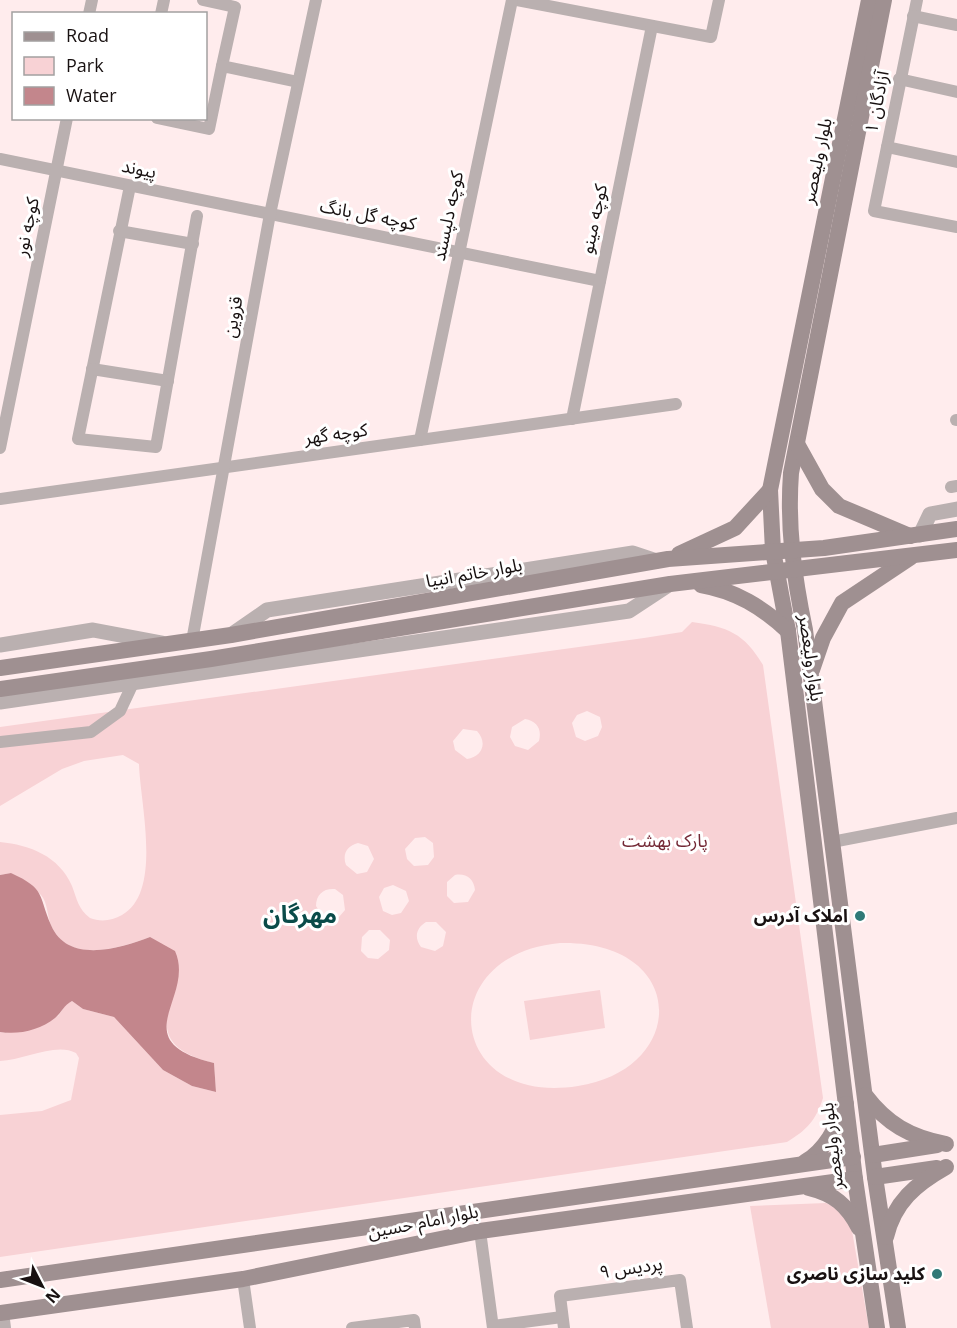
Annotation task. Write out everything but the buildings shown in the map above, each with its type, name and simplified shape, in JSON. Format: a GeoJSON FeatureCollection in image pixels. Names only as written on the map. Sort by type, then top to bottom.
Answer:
{"type":"FeatureCollection","features":[{"type":"Feature","properties":{"kind":"main road","name":"بلوار ولیعصر"},"geometry":{"type":"LineString","coordinates":[[869,0],[862,72],[790,476],[788,512],[790,550],[785,570],[788,631],[855,1179],[877,1328]]}},
{"type":"Feature","properties":{"kind":"main road","name":"بلوار ولیعصر"},"geometry":{"type":"LineString","coordinates":[[884,0],[862,72],[770,490],[773,551],[785,570],[810,674],[875,1177],[898,1328]]}},
{"type":"Feature","properties":{"kind":"main road"},"geometry":{"type":"LineString","coordinates":[[797,444],[822,489],[839,506],[915,535]]}},
{"type":"Feature","properties":{"kind":"main road"},"geometry":{"type":"LineString","coordinates":[[774,473],[781,479],[790,476]]}},
{"type":"Feature","properties":{"kind":"main road"},"geometry":{"type":"LineString","coordinates":[[679,583],[683,573],[668,560],[735,528],[770,490]]}},
{"type":"Feature","properties":{"kind":"main road","name":"بلوار خاتم انبیا"},"geometry":{"type":"LineString","coordinates":[[0,668],[231,635],[668,560],[893,539],[957,529]]}},
{"type":"Feature","properties":{"kind":"main road"},"geometry":{"type":"LineString","coordinates":[[893,539],[888,549],[896,557]]}},
{"type":"Feature","properties":{"kind":"main road"},"geometry":{"type":"LineString","coordinates":[[0,689],[211,659],[679,583],[914,555],[953,553]]}},
{"type":"Feature","properties":{"kind":"main road"},"geometry":{"type":"LineString","coordinates":[[810,674],[823,638],[842,603],[914,555]]}},
{"type":"Feature","properties":{"kind":"main road"},"geometry":{"type":"LineString","coordinates":[[679,583],[725,589],[765,610],[788,631]]}},
{"type":"Feature","properties":{"kind":"main road"},"geometry":{"type":"LineString","coordinates":[[437,599],[440,622]]}},
{"type":"Feature","properties":{"kind":"main road"},"geometry":{"type":"LineString","coordinates":[[865,1094],[884,1117],[898,1128],[916,1136],[952,1143]]}},
{"type":"Feature","properties":{"kind":"main road"},"geometry":{"type":"LineString","coordinates":[[802,1164],[824,1146],[834,1131],[846,1103]]}},
{"type":"Feature","properties":{"kind":"main road"},"geometry":{"type":"LineString","coordinates":[[873,1155],[952,1143]]}},
{"type":"Feature","properties":{"kind":"main road","name":"بلوار امام حسین"},"geometry":{"type":"LineString","coordinates":[[0,1280],[853,1157]]}},
{"type":"Feature","properties":{"kind":"main road"},"geometry":{"type":"LineString","coordinates":[[875,1177],[951,1166]]}},
{"type":"Feature","properties":{"kind":"main road"},"geometry":{"type":"LineString","coordinates":[[885,1241],[892,1216],[903,1199],[916,1185],[951,1166]]}},
{"type":"Feature","properties":{"kind":"main road","name":"بلوار امام حسین"},"geometry":{"type":"LineString","coordinates":[[3,1318],[243,1279],[480,1231],[855,1179]]}},
{"type":"Feature","properties":{"kind":"main road"},"geometry":{"type":"LineString","coordinates":[[802,1187],[837,1199],[849,1211],[864,1240]]}},
{"type":"Feature","properties":{"kind":"main road"},"geometry":{"type":"LineString","coordinates":[[438,1216],[444,1237]]}},
{"type":"Feature","properties":{"kind":"street"},"geometry":{"type":"LineString","coordinates":[[166,120],[209,129],[235,7],[203,0]]}},
{"type":"Feature","properties":{"kind":"street","name":"قزوین"},"geometry":{"type":"LineString","coordinates":[[192,641],[270,214],[316,0]]}},
{"type":"Feature","properties":{"kind":"street"},"geometry":{"type":"LineString","coordinates":[[514,0],[711,38],[719,0]]}},
{"type":"Feature","properties":{"kind":"street","name":"کوچه دلپسند"},"geometry":{"type":"LineString","coordinates":[[420,440],[514,0]]}},
{"type":"Feature","properties":{"kind":"street","name":"آزادگان ۱"},"geometry":{"type":"LineString","coordinates":[[917,0],[874,211],[957,227]]}},
{"type":"Feature","properties":{"kind":"street"},"geometry":{"type":"LineString","coordinates":[[913,16],[957,25]]}},
{"type":"Feature","properties":{"kind":"street","name":"کوچه مینو"},"geometry":{"type":"LineString","coordinates":[[572,418],[652,26]]}},
{"type":"Feature","properties":{"kind":"street"},"geometry":{"type":"LineString","coordinates":[[222,66],[298,82]]}},
{"type":"Feature","properties":{"kind":"street"},"geometry":{"type":"LineString","coordinates":[[899,80],[957,92]]}},
{"type":"Feature","properties":{"kind":"street","name":"کوچه نور"},"geometry":{"type":"LineString","coordinates":[[0,448],[67,120]]}},
{"type":"Feature","properties":{"kind":"street"},"geometry":{"type":"LineString","coordinates":[[886,147],[957,162]]}},
{"type":"Feature","properties":{"kind":"street","name":"پیوند"},"geometry":{"type":"LineString","coordinates":[[0,159],[270,214]]}},
{"type":"Feature","properties":{"kind":"street"},"geometry":{"type":"LineString","coordinates":[[130,186],[78,439],[156,447],[197,216]]}},
{"type":"Feature","properties":{"kind":"street","name":"کوچه گل بانگ"},"geometry":{"type":"LineString","coordinates":[[270,214],[600,281]]}},
{"type":"Feature","properties":{"kind":"street"},"geometry":{"type":"LineString","coordinates":[[119,231],[193,244]]}},
{"type":"Feature","properties":{"kind":"street"},"geometry":{"type":"LineString","coordinates":[[92,369],[168,381]]}},
{"type":"Feature","properties":{"kind":"street","name":"کوچه گهر"},"geometry":{"type":"LineString","coordinates":[[0,499],[676,404]]}},
{"type":"Feature","properties":{"kind":"street"},"geometry":{"type":"LineString","coordinates":[[915,535],[930,514],[957,509]]}},
{"type":"Feature","properties":{"kind":"street"},"geometry":{"type":"LineString","coordinates":[[231,635],[267,609],[633,553],[668,560]]}},
{"type":"Feature","properties":{"kind":"street"},"geometry":{"type":"LineString","coordinates":[[0,702],[629,610],[679,583]]}},
{"type":"Feature","properties":{"kind":"street"},"geometry":{"type":"LineString","coordinates":[[0,645],[93,630],[171,644]]}},
{"type":"Feature","properties":{"kind":"street"},"geometry":{"type":"LineString","coordinates":[[0,742],[91,732],[120,711],[134,681]]}},
{"type":"Feature","properties":{"kind":"street"},"geometry":{"type":"LineString","coordinates":[[832,843],[957,818]]}},
{"type":"Feature","properties":{"kind":"street"},"geometry":{"type":"LineString","coordinates":[[480,1231],[493,1327]]}},
{"type":"Feature","properties":{"kind":"street"},"geometry":{"type":"LineString","coordinates":[[243,1279],[250,1328]]}},
{"type":"Feature","properties":{"kind":"street","name":"پردیس ۹"},"geometry":{"type":"LineString","coordinates":[[493,1327],[563,1322],[560,1296],[680,1280],[687,1328]]}},
{"type":"Feature","properties":{"kind":"street"},"geometry":{"type":"LineString","coordinates":[[352,1328],[414,1320],[415,1328]]}},
{"type":"Feature","properties":{"kind":"green space","name":"پارک بهشت"},"geometry":{"type":"Polygon","coordinates":[[[692,622],[725,629],[749,645],[763,665],[823,1098],[814,1118],[805,1129],[787,1142],[0,1257],[0,1115],[42,1111],[71,1100],[79,1058],[76,1053],[59,1049],[0,1061],[0,1032],[7,1033],[58,1016],[66,1004],[72,1001],[83,1009],[114,1017],[163,1070],[192,1086],[216,1092],[214,1063],[188,1054],[180,1049],[169,1036],[167,1015],[170,1001],[169,991],[150,937],[110,949],[82,949],[69,945],[59,937],[51,925],[41,895],[11,873],[0,875],[0,842],[33,849],[59,867],[72,886],[80,907],[90,918],[106,920],[122,915],[135,904],[142,887],[146,867],[145,823],[139,764],[123,755],[84,761],[62,769],[0,806],[0,727],[682,632],[692,622]],[[587,711],[577,715],[572,723],[576,737],[585,741],[598,736],[602,727],[600,717],[587,711]],[[525,719],[512,727],[510,737],[515,746],[528,750],[539,741],[540,733],[535,724],[525,719]],[[463,729],[453,741],[455,750],[467,759],[480,752],[483,745],[477,731],[463,729]],[[425,837],[415,838],[405,849],[407,859],[414,866],[428,865],[434,857],[433,843],[425,837]],[[358,843],[351,846],[345,854],[346,865],[357,874],[367,872],[374,859],[368,846],[358,843]],[[455,875],[447,882],[447,896],[454,903],[468,902],[475,890],[473,883],[466,876],[455,875]],[[393,885],[384,888],[379,897],[383,911],[392,915],[401,913],[409,901],[406,891],[393,885]],[[335,889],[324,891],[317,898],[316,906],[324,918],[339,917],[345,910],[343,895],[335,889]],[[426,922],[418,930],[417,940],[421,947],[435,951],[443,946],[446,932],[436,922],[426,922]],[[369,930],[362,937],[361,951],[368,958],[378,959],[389,950],[390,940],[380,930],[369,930]],[[560,943],[518,953],[490,973],[474,999],[472,1027],[481,1053],[502,1074],[534,1086],[578,1086],[614,1075],[640,1056],[655,1032],[659,1007],[652,982],[633,962],[602,948],[560,943]]]}},
{"type":"Feature","properties":{"kind":"green space"},"geometry":{"type":"Polygon","coordinates":[[[600,990],[605,1028],[530,1040],[524,1001],[600,990]]]}},
{"type":"Feature","properties":{"kind":"green space"},"geometry":{"type":"Polygon","coordinates":[[[826,1203],[839,1209],[851,1225],[869,1328],[771,1328],[750,1206],[826,1203]]]}},
{"type":"Feature","properties":{"kind":"water"},"geometry":{"type":"Polygon","coordinates":[[[11,873],[36,889],[51,925],[59,937],[70,945],[82,949],[110,949],[150,937],[175,951],[179,968],[167,1030],[172,1043],[187,1054],[214,1063],[216,1092],[192,1086],[163,1070],[114,1017],[83,1009],[72,1001],[43,1026],[22,1032],[0,1032],[0,875],[11,873]]]}},
{"type":"Feature","properties":{"kind":"place","name":"املاک آدرس"},"geometry":{"type":"Point","coordinates":[860,916]}},
{"type":"Feature","properties":{"kind":"place","name":"کلید سازی ناصری"},"geometry":{"type":"Point","coordinates":[937,1274]}},
{"type":"Feature","properties":{"kind":"district","name":"مهرگان"},"geometry":{"type":"Point","coordinates":[300,915]}}]}
